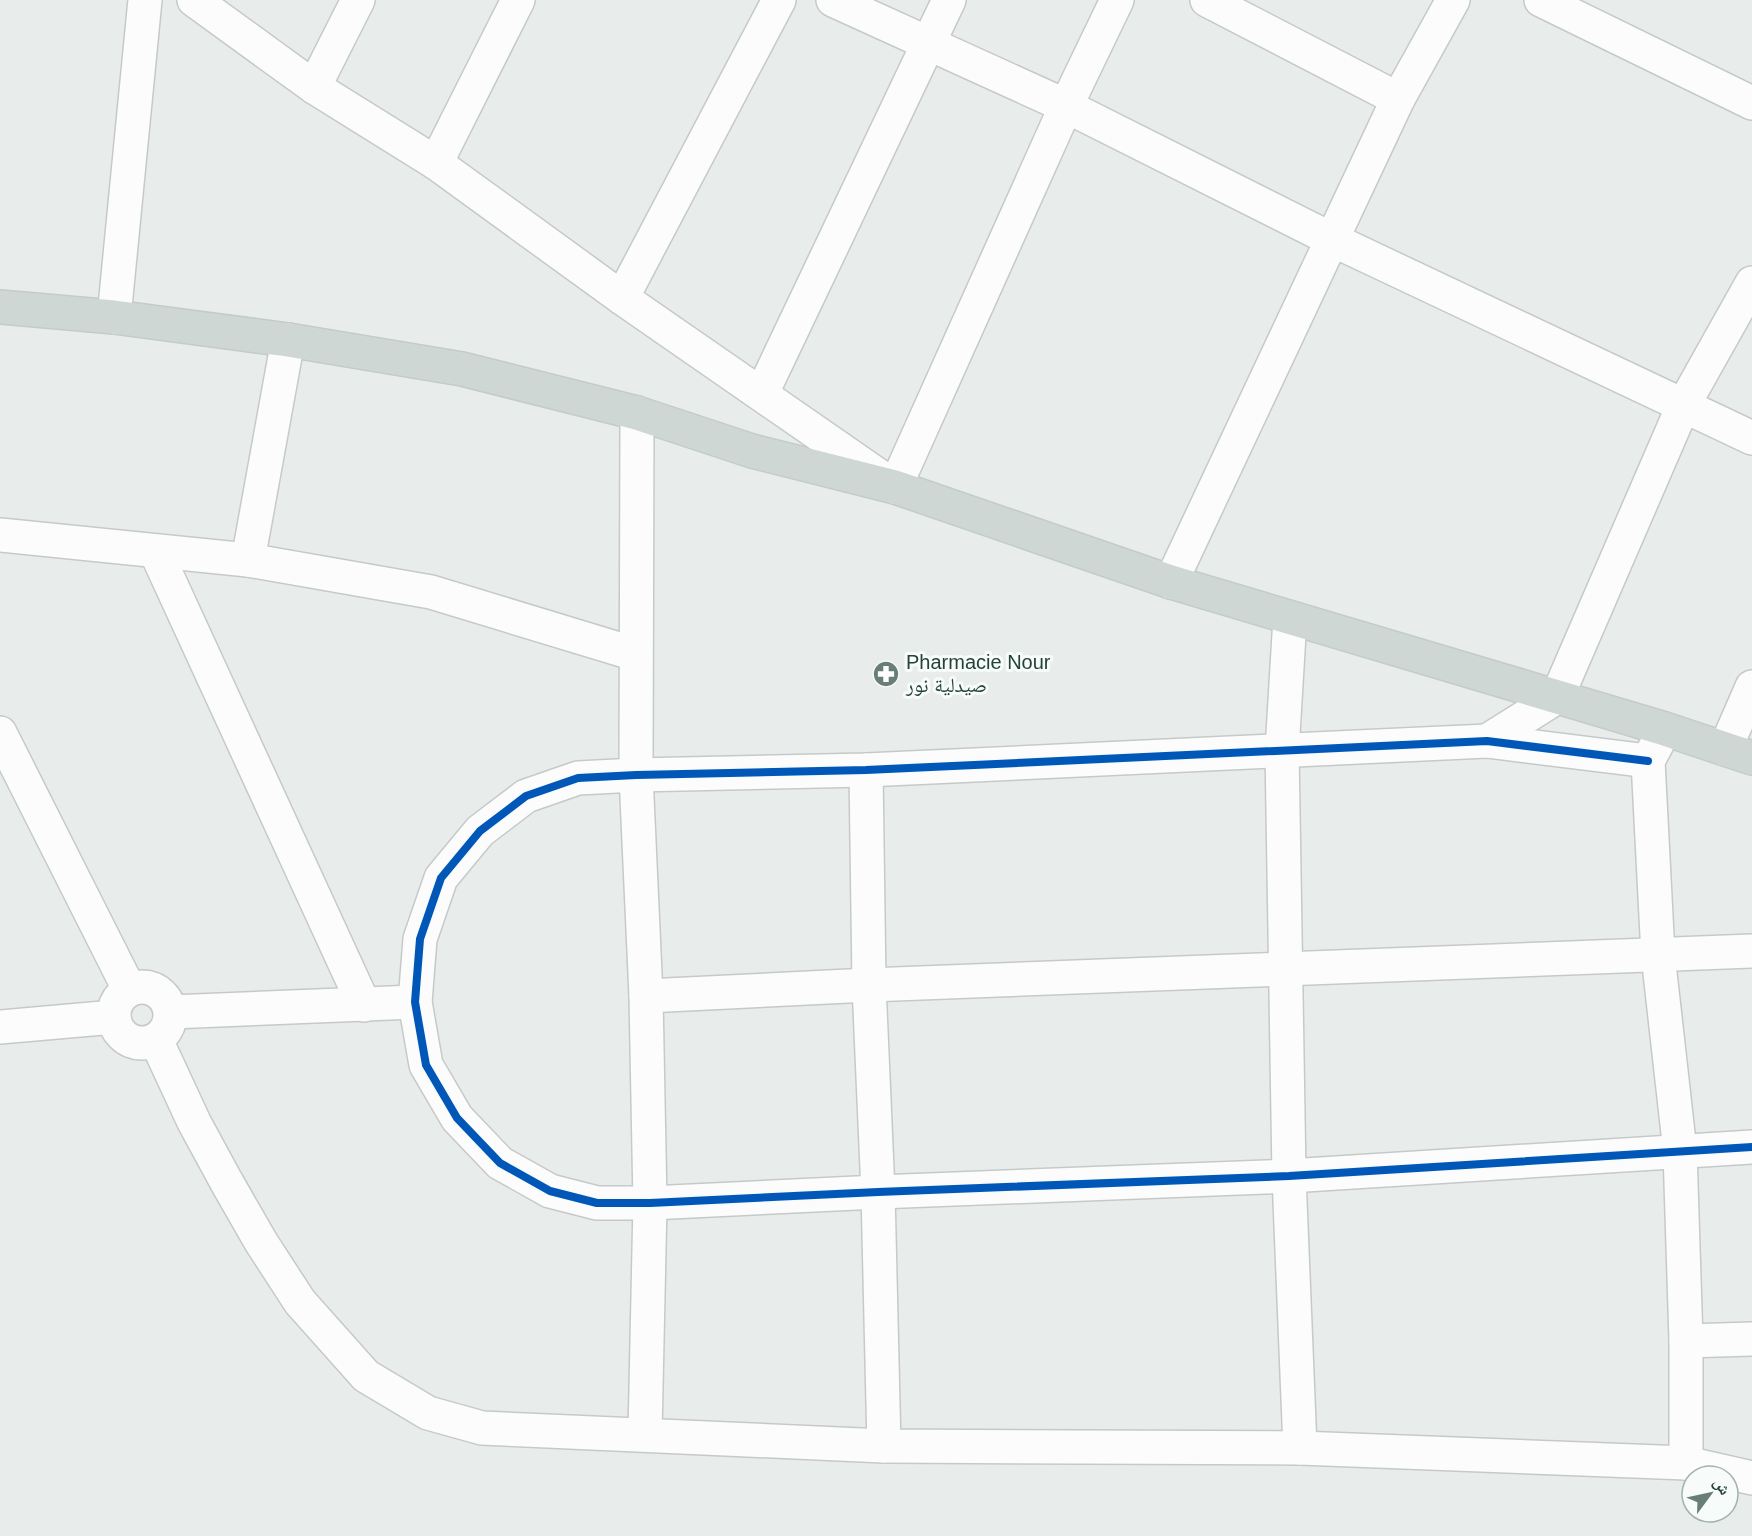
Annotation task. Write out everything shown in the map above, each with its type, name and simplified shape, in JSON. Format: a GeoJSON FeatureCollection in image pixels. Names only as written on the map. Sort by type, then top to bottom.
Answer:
{"type":"FeatureCollection","features":[{"type":"Feature","properties":{"kind":"main road"},"geometry":{"type":"LineString","coordinates":[[0,307],[114,317],[288,340],[462,369],[637,413],[752,451],[895,487],[1171,582],[1665,729],[1738,754]]}},
{"type":"Feature","properties":{"kind":"street"},"geometry":{"type":"LineString","coordinates":[[114,317],[145,0]]}},
{"type":"Feature","properties":{"kind":"street"},"geometry":{"type":"LineString","coordinates":[[194,0],[314,87],[436,163],[622,298],[895,487],[1066,106],[1117,0]]}},
{"type":"Feature","properties":{"kind":"street"},"geometry":{"type":"LineString","coordinates":[[314,87],[358,0]]}},
{"type":"Feature","properties":{"kind":"street"},"geometry":{"type":"LineString","coordinates":[[436,163],[518,0]]}},
{"type":"Feature","properties":{"kind":"street"},"geometry":{"type":"LineString","coordinates":[[622,298],[779,0]]}},
{"type":"Feature","properties":{"kind":"street"},"geometry":{"type":"LineString","coordinates":[[833,0],[1066,106],[1333,240],[1752,438]]}},
{"type":"Feature","properties":{"kind":"street"},"geometry":{"type":"LineString","coordinates":[[762,393],[949,0]]}},
{"type":"Feature","properties":{"kind":"street"},"geometry":{"type":"LineString","coordinates":[[1207,0],[1398,99]]}},
{"type":"Feature","properties":{"kind":"street"},"geometry":{"type":"LineString","coordinates":[[1171,582],[1398,99],[1453,0]]}},
{"type":"Feature","properties":{"kind":"street"},"geometry":{"type":"LineString","coordinates":[[1541,0],[1752,103]]}},
{"type":"Feature","properties":{"kind":"street"},"geometry":{"type":"LineString","coordinates":[[1487,741],[1557,697],[1683,406],[1752,283]]}},
{"type":"Feature","properties":{"kind":"street"},"geometry":{"type":"LineString","coordinates":[[248,560],[288,340]]}},
{"type":"Feature","properties":{"kind":"street"},"geometry":{"type":"LineString","coordinates":[[637,413],[636,775],[646,996],[650,1203],[645,1434]]}},
{"type":"Feature","properties":{"kind":"street"},"geometry":{"type":"LineString","coordinates":[[0,535],[248,560],[430,592],[635,654]]}},
{"type":"Feature","properties":{"kind":"street"},"geometry":{"type":"LineString","coordinates":[[156,552],[364,1005]]}},
{"type":"Feature","properties":{"kind":"street"},"geometry":{"type":"LineString","coordinates":[[1290,618],[1282,750],[1289,1176],[1300,1448]]}},
{"type":"Feature","properties":{"kind":"street"},"geometry":{"type":"LineString","coordinates":[[1738,754],[1752,687]]}},
{"type":"Feature","properties":{"kind":"street"},"geometry":{"type":"LineString","coordinates":[[1665,729],[1648,761],[1658,955],[1680,1152],[1686,1341],[1686,1463]]}},
{"type":"Feature","properties":{"kind":"street"},"geometry":{"type":"LineString","coordinates":[[0,733],[122,1003],[117,1028],[124,1037],[134,1042],[145,1043],[156,1040],[165,1033],[170,1023],[171,1012],[168,1001],[160,993],[140,986],[122,1003],[0,1028]]}},
{"type":"Feature","properties":{"kind":"street"},"geometry":{"type":"LineString","coordinates":[[1648,761],[1487,741],[866,770],[578,778],[526,796],[480,831],[441,878],[420,939],[415,1002],[426,1065],[457,1118],[500,1163],[550,1191],[597,1203],[650,1203],[1289,1176],[1752,1147]]}},
{"type":"Feature","properties":{"kind":"street"},"geometry":{"type":"LineString","coordinates":[[866,770],[869,985],[878,1192],[884,1446]]}},
{"type":"Feature","properties":{"kind":"street"},"geometry":{"type":"LineString","coordinates":[[646,996],[869,985],[1752,951]]}},
{"type":"Feature","properties":{"kind":"street"},"geometry":{"type":"LineString","coordinates":[[171,1012],[415,1002]]}},
{"type":"Feature","properties":{"kind":"street"},"geometry":{"type":"LineString","coordinates":[[156,1040],[194,1122],[261,1242],[300,1302],[366,1376],[428,1413],[482,1428],[884,1446],[1300,1448],[1686,1463],[1752,1478]]}},
{"type":"Feature","properties":{"kind":"street"},"geometry":{"type":"LineString","coordinates":[[1686,1341],[1752,1339]]}},
{"type":"Feature","properties":{"kind":"cycle path"},"geometry":{"type":"LineString","coordinates":[[1648,761],[1487,741],[866,770],[578,778],[526,796],[480,831],[441,878],[420,939],[415,1002],[426,1065],[457,1118],[500,1163],[550,1191],[597,1203],[650,1203],[1289,1176],[1752,1147]]}},
{"type":"Feature","properties":{"kind":"place","name":"Pharmacie Nour صيدلية نور"},"geometry":{"type":"Point","coordinates":[886,674]}}]}
